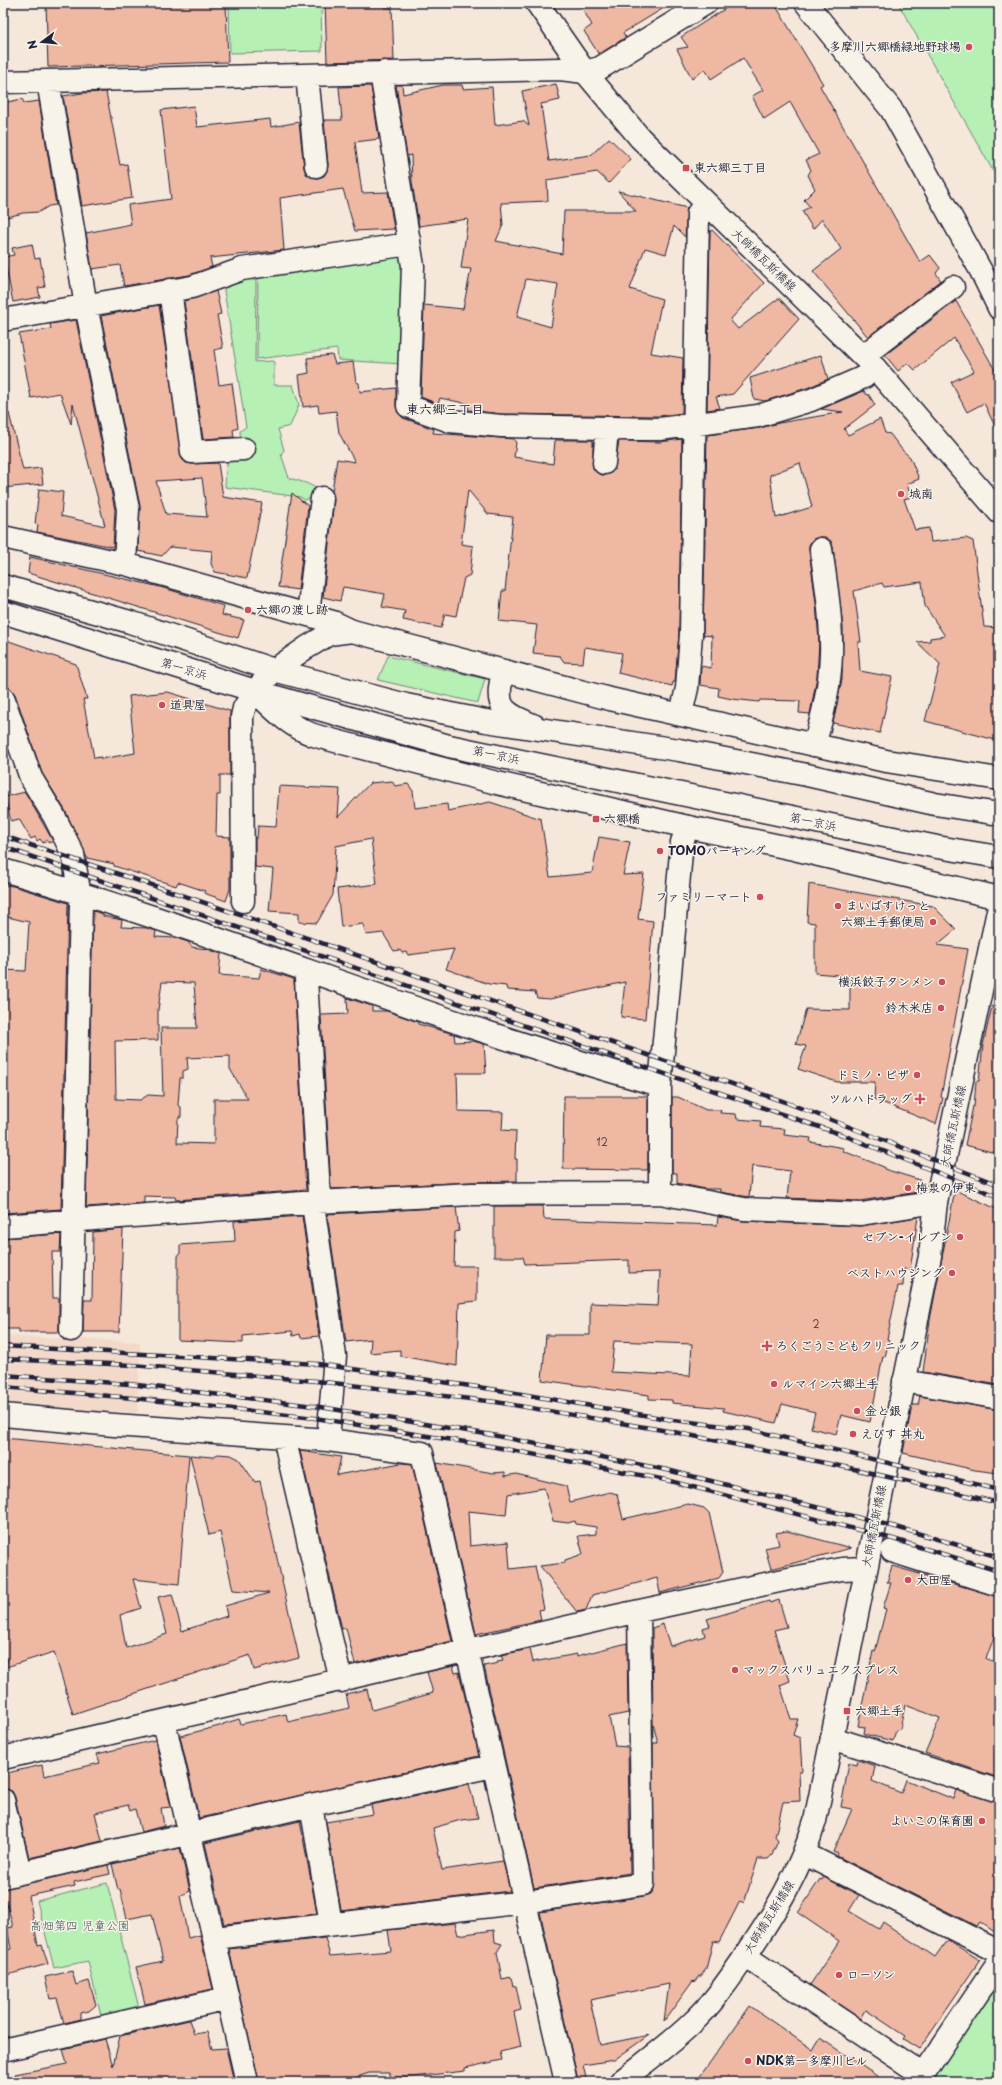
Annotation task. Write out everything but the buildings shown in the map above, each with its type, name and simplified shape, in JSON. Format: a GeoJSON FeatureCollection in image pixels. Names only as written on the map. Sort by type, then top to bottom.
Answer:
{"type":"FeatureCollection","features":[{"type":"Feature","properties":{"kind":"main road","name":"大師橋瓦斯橋線"},"geometry":{"type":"LineString","coordinates":[[537,3],[585,72],[640,138],[869,362],[999,512]]}},
{"type":"Feature","properties":{"kind":"main road"},"geometry":{"type":"LineString","coordinates":[[3,82],[384,72],[560,69],[585,72],[600,68],[706,3]]}},
{"type":"Feature","properties":{"kind":"main road"},"geometry":{"type":"LineString","coordinates":[[806,3],[891,109],[981,271],[999,308]]}},
{"type":"Feature","properties":{"kind":"main road"},"geometry":{"type":"LineString","coordinates":[[384,72],[383,85],[413,266],[408,406],[450,421],[501,426],[660,429],[758,416],[812,400],[864,377],[869,362],[953,287]]}},
{"type":"Feature","properties":{"kind":"main road"},"geometry":{"type":"LineString","coordinates":[[306,75],[316,166]]}},
{"type":"Feature","properties":{"kind":"main road"},"geometry":{"type":"LineString","coordinates":[[48,81],[86,306],[128,509],[125,564]]}},
{"type":"Feature","properties":{"kind":"main road"},"geometry":{"type":"LineString","coordinates":[[681,714],[686,688],[691,634],[698,213],[706,204]]}},
{"type":"Feature","properties":{"kind":"main road"},"geometry":{"type":"LineString","coordinates":[[3,320],[192,287],[242,269],[402,245],[409,240]]}},
{"type":"Feature","properties":{"kind":"main road"},"geometry":{"type":"LineString","coordinates":[[170,290],[192,452],[244,449]]}},
{"type":"Feature","properties":{"kind":"main road"},"geometry":{"type":"LineString","coordinates":[[604,463],[607,429]]}},
{"type":"Feature","properties":{"kind":"main road"},"geometry":{"type":"LineString","coordinates":[[308,614],[322,498]]}},
{"type":"Feature","properties":{"kind":"main road"},"geometry":{"type":"LineString","coordinates":[[3,537],[125,564],[308,614],[333,622],[352,631],[610,699],[886,761],[999,779]]}},
{"type":"Feature","properties":{"kind":"main road"},"geometry":{"type":"LineString","coordinates":[[814,745],[823,717],[831,655],[827,595],[821,549]]}},
{"type":"Feature","properties":{"kind":"main road"},"geometry":{"type":"LineString","coordinates":[[3,586],[130,622],[274,670],[406,705],[486,721],[678,750],[807,775],[935,804],[999,814]]}},
{"type":"Feature","properties":{"kind":"main road","name":"第一京浜"},"geometry":{"type":"LineString","coordinates":[[3,612],[255,691],[449,746],[937,848],[999,857]]}},
{"type":"Feature","properties":{"kind":"main road"},"geometry":{"type":"LineString","coordinates":[[243,901],[242,717],[244,708],[255,691],[274,670],[329,634],[352,631]]}},
{"type":"Feature","properties":{"kind":"main road"},"geometry":{"type":"LineString","coordinates":[[503,672],[498,697],[500,704],[507,712],[516,718],[546,730]]}},
{"type":"Feature","properties":{"kind":"main road"},"geometry":{"type":"LineString","coordinates":[[255,691],[278,714],[305,733],[497,783],[688,827],[794,849],[999,898]]}},
{"type":"Feature","properties":{"kind":"main road"},"geometry":{"type":"LineString","coordinates":[[3,698],[31,778],[54,816],[74,854],[80,892],[81,903],[71,1330]]}},
{"type":"Feature","properties":{"kind":"main road"},"geometry":{"type":"LineString","coordinates":[[660,1193],[660,1085],[682,842],[688,827]]}},
{"type":"Feature","properties":{"kind":"main road"},"geometry":{"type":"LineString","coordinates":[[3,870],[80,892],[465,1025],[660,1085]]}},
{"type":"Feature","properties":{"kind":"main road","name":"大師橋瓦斯橋線"},"geometry":{"type":"LineString","coordinates":[[620,2082],[692,2024],[711,2003],[778,1908],[804,1854],[815,1821],[930,1256],[936,1202],[999,906]]}},
{"type":"Feature","properties":{"kind":"main road"},"geometry":{"type":"LineString","coordinates":[[308,972],[306,979],[319,1193],[314,1211],[335,1356],[328,1440]]}},
{"type":"Feature","properties":{"kind":"main road"},"geometry":{"type":"LineString","coordinates":[[3,1226],[316,1202],[472,1194],[660,1193],[744,1209],[861,1214],[936,1202]]}},
{"type":"Feature","properties":{"kind":"main road"},"geometry":{"type":"LineString","coordinates":[[904,1381],[999,1398]]}},
{"type":"Feature","properties":{"kind":"main road"},"geometry":{"type":"LineString","coordinates":[[3,1415],[328,1440],[422,1453],[566,2082]]}},
{"type":"Feature","properties":{"kind":"main road"},"geometry":{"type":"LineString","coordinates":[[284,1437],[341,1681]]}},
{"type":"Feature","properties":{"kind":"main road"},"geometry":{"type":"LineString","coordinates":[[892,1552],[999,1585]]}},
{"type":"Feature","properties":{"kind":"main road"},"geometry":{"type":"LineString","coordinates":[[3,1758],[639,1612],[798,1577],[842,1569],[866,1568]]}},
{"type":"Feature","properties":{"kind":"main road"},"geometry":{"type":"LineString","coordinates":[[215,1938],[524,1902],[643,1884],[639,1612]]}},
{"type":"Feature","properties":{"kind":"main road"},"geometry":{"type":"LineString","coordinates":[[164,1722],[247,2082]]}},
{"type":"Feature","properties":{"kind":"main road"},"geometry":{"type":"LineString","coordinates":[[832,1738],[999,1791]]}},
{"type":"Feature","properties":{"kind":"main road"},"geometry":{"type":"LineString","coordinates":[[3,1800],[12,1875],[311,1805],[493,1766]]}},
{"type":"Feature","properties":{"kind":"main road"},"geometry":{"type":"LineString","coordinates":[[311,1805],[331,1924]]}},
{"type":"Feature","properties":{"kind":"main road"},"geometry":{"type":"LineString","coordinates":[[804,1854],[999,1952]]}},
{"type":"Feature","properties":{"kind":"main road"},"geometry":{"type":"LineString","coordinates":[[745,1956],[920,2078],[999,1962]]}},
{"type":"Feature","properties":{"kind":"main road"},"geometry":{"type":"LineString","coordinates":[[3,2050],[228,1998]]}},
{"type":"Feature","properties":{"kind":"shaded area"},"geometry":{"type":"Polygon","coordinates":[[[3,1336],[140,1342],[138,1413],[3,1404],[3,1336]]]}},
{"type":"Feature","properties":{"kind":"green space"},"geometry":{"type":"Polygon","coordinates":[[[229,3],[321,3],[322,51],[230,53],[229,3]]]}},
{"type":"Feature","properties":{"kind":"green space","name":"多摩川六郷橋緑地野球場"},"geometry":{"type":"Polygon","coordinates":[[[898,3],[999,3],[999,182],[988,162],[898,3]]]}},
{"type":"Feature","properties":{"kind":"green space"},"geometry":{"type":"Polygon","coordinates":[[[403,250],[402,364],[338,360],[337,349],[257,359],[258,273],[403,250]]]}},
{"type":"Feature","properties":{"kind":"green space"},"geometry":{"type":"Polygon","coordinates":[[[249,278],[256,281],[255,362],[274,361],[274,385],[293,385],[299,405],[290,426],[278,429],[284,450],[281,454],[289,478],[306,483],[316,488],[317,496],[305,500],[300,497],[225,487],[228,463],[232,454],[241,443],[240,431],[246,427],[223,284],[249,278]]]}},
{"type":"Feature","properties":{"kind":"green space"},"geometry":{"type":"Polygon","coordinates":[[[388,656],[485,679],[478,703],[378,680],[388,656]]]}},
{"type":"Feature","properties":{"kind":"green space","name":"高畑第四 児童公園"},"geometry":{"type":"Polygon","coordinates":[[[107,1883],[139,2008],[101,2016],[88,1961],[54,1968],[37,1901],[107,1883]]]}},
{"type":"Feature","properties":{"kind":"green space"},"geometry":{"type":"Polygon","coordinates":[[[999,1980],[999,2082],[929,2082],[999,1980]]]}},
{"type":"Feature","properties":{"kind":"railway"},"geometry":{"type":"LineString","coordinates":[[3,836],[170,891],[785,1102],[999,1185]]}},
{"type":"Feature","properties":{"kind":"railway"},"geometry":{"type":"LineString","coordinates":[[3,847],[843,1135],[999,1197]]}},
{"type":"Feature","properties":{"kind":"railway"},"geometry":{"type":"LineString","coordinates":[[3,1346],[318,1364],[498,1390],[673,1420],[749,1429],[999,1490]]}},
{"type":"Feature","properties":{"kind":"railway"},"geometry":{"type":"LineString","coordinates":[[3,1359],[132,1365],[316,1381],[496,1402],[674,1432],[854,1469],[999,1503]]}},
{"type":"Feature","properties":{"kind":"railway"},"geometry":{"type":"LineString","coordinates":[[3,1375],[129,1384],[314,1406],[492,1435],[667,1470],[896,1527],[999,1557]]}},
{"type":"Feature","properties":{"kind":"railway"},"geometry":{"type":"LineString","coordinates":[[3,1387],[133,1398],[315,1418],[490,1446],[666,1480],[893,1539],[999,1571]]}},
{"type":"Feature","properties":{"kind":"place","name":"多摩川六郷橋緑地野球場"},"geometry":{"type":"Point","coordinates":[969,47]}},
{"type":"Feature","properties":{"kind":"place","name":"東六郷三丁目"},"geometry":{"type":"Point","coordinates":[686,168]}},
{"type":"Feature","properties":{"kind":"place","name":"城南"},"geometry":{"type":"Point","coordinates":[901,494]}},
{"type":"Feature","properties":{"kind":"place","name":"六郷の渡し跡"},"geometry":{"type":"Point","coordinates":[248,610]}},
{"type":"Feature","properties":{"kind":"place","name":"道具屋"},"geometry":{"type":"Point","coordinates":[162,705]}},
{"type":"Feature","properties":{"kind":"place","name":"六郷橋"},"geometry":{"type":"Point","coordinates":[596,819]}},
{"type":"Feature","properties":{"kind":"place","name":"TOMOパーキング"},"geometry":{"type":"Point","coordinates":[660,851]}},
{"type":"Feature","properties":{"kind":"place","name":"ファミリーマート"},"geometry":{"type":"Point","coordinates":[760,897]}},
{"type":"Feature","properties":{"kind":"place","name":"まいばすけっと"},"geometry":{"type":"Point","coordinates":[838,906]}},
{"type":"Feature","properties":{"kind":"place","name":"六郷土手郵便局"},"geometry":{"type":"Point","coordinates":[933,922]}},
{"type":"Feature","properties":{"kind":"place","name":"横浜餃子タンメン"},"geometry":{"type":"Point","coordinates":[942,982]}},
{"type":"Feature","properties":{"kind":"place","name":"鈴木米店"},"geometry":{"type":"Point","coordinates":[941,1008]}},
{"type":"Feature","properties":{"kind":"place","name":"ドミノ・ピザ"},"geometry":{"type":"Point","coordinates":[917,1075]}},
{"type":"Feature","properties":{"kind":"place","name":"ツルハドラッグ"},"geometry":{"type":"Point","coordinates":[920,1099]}},
{"type":"Feature","properties":{"kind":"place","name":"梅泉の伊東"},"geometry":{"type":"Point","coordinates":[908,1188]}},
{"type":"Feature","properties":{"kind":"place","name":"セブン-イレブン"},"geometry":{"type":"Point","coordinates":[960,1237]}},
{"type":"Feature","properties":{"kind":"place","name":"ベストハウジング"},"geometry":{"type":"Point","coordinates":[952,1273]}},
{"type":"Feature","properties":{"kind":"place","name":"ろくごうこどもクリニック"},"geometry":{"type":"Point","coordinates":[767,1346]}},
{"type":"Feature","properties":{"kind":"place","name":"ルマイン六郷土手"},"geometry":{"type":"Point","coordinates":[774,1384]}},
{"type":"Feature","properties":{"kind":"place","name":"金と銀"},"geometry":{"type":"Point","coordinates":[857,1411]}},
{"type":"Feature","properties":{"kind":"place","name":"えびす 丼丸"},"geometry":{"type":"Point","coordinates":[853,1434]}},
{"type":"Feature","properties":{"kind":"place","name":"大田屋"},"geometry":{"type":"Point","coordinates":[908,1580]}},
{"type":"Feature","properties":{"kind":"place","name":"マックスバリュエクスプレス"},"geometry":{"type":"Point","coordinates":[735,1670]}},
{"type":"Feature","properties":{"kind":"place","name":"六郷土手"},"geometry":{"type":"Point","coordinates":[847,1711]}},
{"type":"Feature","properties":{"kind":"place","name":"よいこの保育園"},"geometry":{"type":"Point","coordinates":[982,1821]}},
{"type":"Feature","properties":{"kind":"place","name":"ローソン"},"geometry":{"type":"Point","coordinates":[839,1975]}},
{"type":"Feature","properties":{"kind":"place","name":"NDK第一多摩川ビル"},"geometry":{"type":"Point","coordinates":[748,2061]}},
{"type":"Feature","properties":{"kind":"district","name":"東六郷三丁目"},"geometry":{"type":"Point","coordinates":[445,409]}}]}
